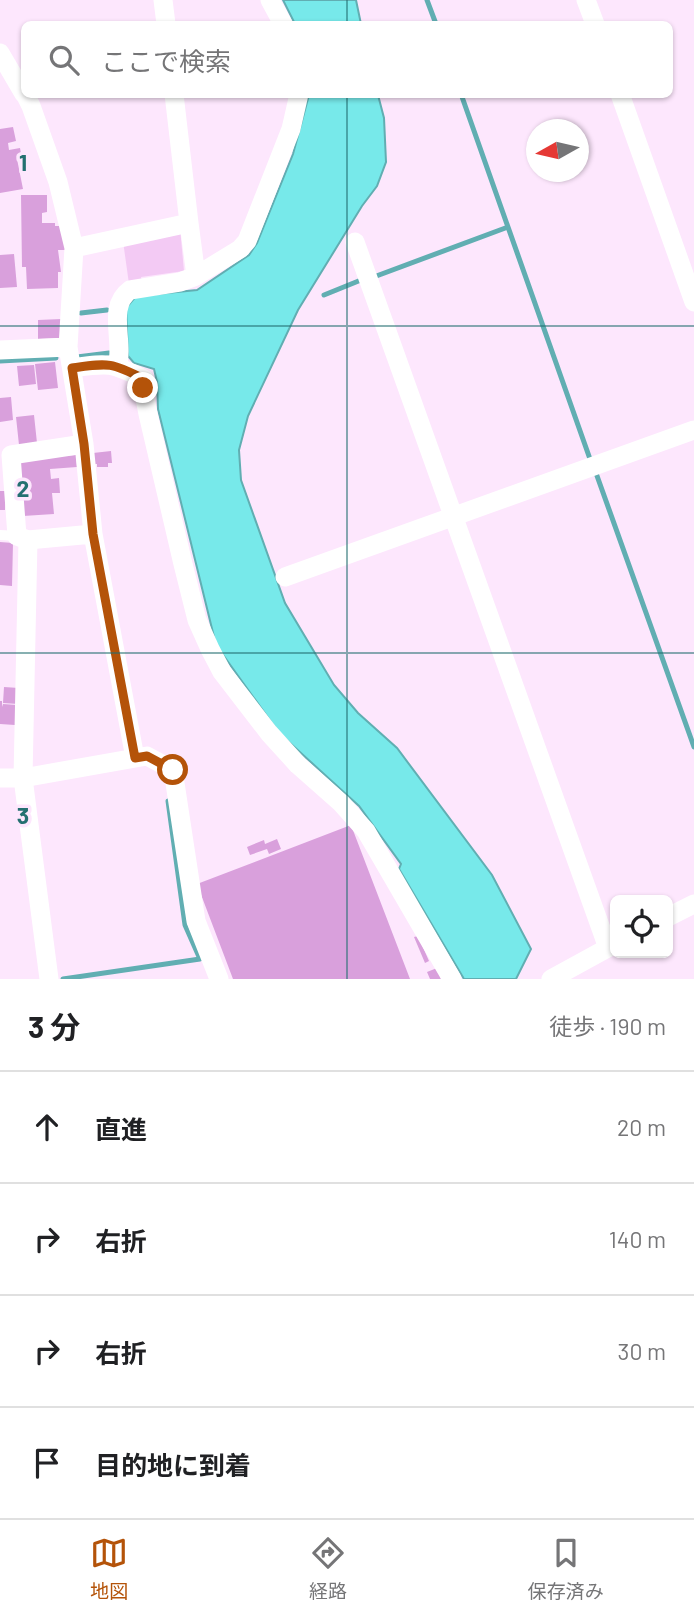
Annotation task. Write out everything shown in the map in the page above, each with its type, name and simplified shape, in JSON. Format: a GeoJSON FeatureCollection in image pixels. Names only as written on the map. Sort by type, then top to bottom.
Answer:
{"type":"FeatureCollection","features":[{"type":"Feature","properties":{"kind":"street"},"geometry":{"type":"LineString","coordinates":[[163,0],[166,21]]}},
{"type":"Feature","properties":{"kind":"street"},"geometry":{"type":"LineString","coordinates":[[270,0],[281,21]]}},
{"type":"Feature","properties":{"kind":"street"},"geometry":{"type":"LineString","coordinates":[[586,0],[594,21]]}},
{"type":"Feature","properties":{"kind":"street"},"geometry":{"type":"LineString","coordinates":[[0,53],[21,89]]}},
{"type":"Feature","properties":{"kind":"street"},"geometry":{"type":"LineString","coordinates":[[26,98],[58,182],[75,248],[68,347],[84,444],[93,534],[135,758]]}},
{"type":"Feature","properties":{"kind":"street"},"geometry":{"type":"LineString","coordinates":[[174,98],[196,276]]}},
{"type":"Feature","properties":{"kind":"street"},"geometry":{"type":"LineString","coordinates":[[117,366],[120,358],[118,311],[125,293],[180,282],[196,276],[240,249],[247,241],[291,129],[298,98]]}},
{"type":"Feature","properties":{"kind":"street"},"geometry":{"type":"LineString","coordinates":[[621,98],[694,302]]}},
{"type":"Feature","properties":{"kind":"street"},"geometry":{"type":"LineString","coordinates":[[75,248],[189,223]]}},
{"type":"Feature","properties":{"kind":"street"},"geometry":{"type":"LineString","coordinates":[[355,242],[610,941]]}},
{"type":"Feature","properties":{"kind":"street"},"geometry":{"type":"LineString","coordinates":[[0,350],[68,347]]}},
{"type":"Feature","properties":{"kind":"street"},"geometry":{"type":"LineString","coordinates":[[72,368],[107,363],[144,379],[148,414],[183,564],[197,620],[210,649],[222,672],[268,733],[298,765],[341,803],[366,831],[452,979]]}},
{"type":"Feature","properties":{"kind":"street"},"geometry":{"type":"LineString","coordinates":[[285,578],[694,430]]}},
{"type":"Feature","properties":{"kind":"street"},"geometry":{"type":"LineString","coordinates":[[49,979],[23,778],[15,537],[6,455],[84,444]]}},
{"type":"Feature","properties":{"kind":"street"},"geometry":{"type":"LineString","coordinates":[[15,537],[93,534]]}},
{"type":"Feature","properties":{"kind":"street"},"geometry":{"type":"LineString","coordinates":[[0,778],[23,778],[147,756],[173,770],[196,921],[219,979]]}},
{"type":"Feature","properties":{"kind":"street"},"geometry":{"type":"LineString","coordinates":[[673,914],[694,904]]}},
{"type":"Feature","properties":{"kind":"street"},"geometry":{"type":"LineString","coordinates":[[551,979],[610,947]]}},
{"type":"Feature","properties":{"kind":"shaded area"},"geometry":{"type":"Polygon","coordinates":[[[283,0],[356,0],[360,21],[294,21],[283,0]]]}},
{"type":"Feature","properties":{"kind":"shaded area"},"geometry":{"type":"Polygon","coordinates":[[[308,98],[379,98],[384,118],[386,162],[377,186],[298,310],[248,416],[239,450],[241,480],[285,603],[334,685],[358,713],[397,748],[492,875],[531,949],[516,979],[464,979],[399,869],[401,864],[359,806],[279,733],[216,645],[158,409],[154,369],[134,363],[128,356],[126,308],[136,296],[197,290],[249,255],[257,243],[293,154],[308,98]]]}},
{"type":"Feature","properties":{"kind":"shaded area"},"geometry":{"type":"Polygon","coordinates":[[[180,228],[184,271],[141,277],[142,282],[129,284],[123,241],[180,228]]]}},
{"type":"Feature","properties":{"kind":"building"},"geometry":{"type":"Polygon","coordinates":[[[13,127],[16,141],[8,143],[9,150],[20,148],[22,159],[17,159],[23,189],[0,193],[0,129],[13,127]]]}},
{"type":"Feature","properties":{"kind":"building"},"geometry":{"type":"Polygon","coordinates":[[[21,195],[47,195],[47,212],[42,213],[42,223],[64,226],[68,250],[58,250],[61,272],[58,272],[58,288],[27,289],[26,267],[22,267],[21,195]]]}},
{"type":"Feature","properties":{"kind":"building"},"geometry":{"type":"Polygon","coordinates":[[[14,254],[17,287],[0,288],[0,255],[14,254]]]}},
{"type":"Feature","properties":{"kind":"building"},"geometry":{"type":"Polygon","coordinates":[[[62,319],[63,338],[38,339],[38,320],[62,319]]]}},
{"type":"Feature","properties":{"kind":"building"},"geometry":{"type":"Polygon","coordinates":[[[55,362],[58,388],[38,390],[35,364],[55,362]]]}},
{"type":"Feature","properties":{"kind":"building"},"geometry":{"type":"Polygon","coordinates":[[[34,365],[36,384],[19,386],[17,366],[34,365]]]}},
{"type":"Feature","properties":{"kind":"building"},"geometry":{"type":"Polygon","coordinates":[[[11,397],[13,420],[0,422],[0,398],[11,397]]]}},
{"type":"Feature","properties":{"kind":"building"},"geometry":{"type":"Polygon","coordinates":[[[34,415],[37,443],[19,445],[16,417],[34,415]]]}},
{"type":"Feature","properties":{"kind":"building"},"geometry":{"type":"Polygon","coordinates":[[[111,451],[112,463],[108,463],[108,467],[97,467],[97,464],[94,464],[93,453],[111,451]]]}},
{"type":"Feature","properties":{"kind":"building"},"geometry":{"type":"Polygon","coordinates":[[[76,455],[77,467],[50,469],[51,479],[59,478],[60,493],[52,493],[54,514],[23,516],[19,459],[76,455]]]}},
{"type":"Feature","properties":{"kind":"building"},"geometry":{"type":"Polygon","coordinates":[[[0,491],[6,491],[5,510],[0,510],[0,491]]]}},
{"type":"Feature","properties":{"kind":"building"},"geometry":{"type":"Polygon","coordinates":[[[0,542],[13,543],[12,586],[0,585],[0,542]]]}},
{"type":"Feature","properties":{"kind":"building"},"geometry":{"type":"Polygon","coordinates":[[[4,687],[19,688],[18,704],[3,703],[4,687]]]}},
{"type":"Feature","properties":{"kind":"building"},"geometry":{"type":"Polygon","coordinates":[[[0,701],[2,707],[3,704],[17,705],[15,725],[0,724],[0,701]]]}},
{"type":"Feature","properties":{"kind":"building"},"geometry":{"type":"Polygon","coordinates":[[[351,825],[410,979],[233,979],[197,884],[351,825]]]}},
{"type":"Feature","properties":{"kind":"building"},"geometry":{"type":"Polygon","coordinates":[[[277,839],[281,849],[269,854],[267,849],[250,855],[247,847],[264,840],[265,844],[277,839]]]}},
{"type":"Feature","properties":{"kind":"building"},"geometry":{"type":"Polygon","coordinates":[[[418,936],[429,961],[425,963],[414,937],[418,936]]]}},
{"type":"Feature","properties":{"kind":"building"},"geometry":{"type":"Polygon","coordinates":[[[437,968],[441,979],[430,979],[427,972],[437,968]]]}},
{"type":"Feature","properties":{"kind":"waterway"},"geometry":{"type":"LineString","coordinates":[[427,0],[435,21]]}},
{"type":"Feature","properties":{"kind":"waterway"},"geometry":{"type":"LineString","coordinates":[[462,98],[590,459]]}},
{"type":"Feature","properties":{"kind":"waterway"},"geometry":{"type":"LineString","coordinates":[[371,278],[508,227]]}},
{"type":"Feature","properties":{"kind":"waterway"},"geometry":{"type":"LineString","coordinates":[[324,295],[361,280]]}},
{"type":"Feature","properties":{"kind":"waterway"},"geometry":{"type":"LineString","coordinates":[[81,313],[107,310]]}},
{"type":"Feature","properties":{"kind":"waterway"},"geometry":{"type":"LineString","coordinates":[[77,357],[109,353]]}},
{"type":"Feature","properties":{"kind":"waterway"},"geometry":{"type":"LineString","coordinates":[[0,361],[56,358]]}},
{"type":"Feature","properties":{"kind":"waterway"},"geometry":{"type":"LineString","coordinates":[[596,473],[694,747]]}},
{"type":"Feature","properties":{"kind":"waterway"},"geometry":{"type":"LineString","coordinates":[[63,979],[200,959],[185,925],[168,801]]}},
{"type":"Feature","properties":{"kind":"route"},"geometry":{"type":"LineString","coordinates":[[143,388],[144,379],[107,363],[72,368],[84,444],[93,534],[135,758],[147,756],[173,770]]}}]}
